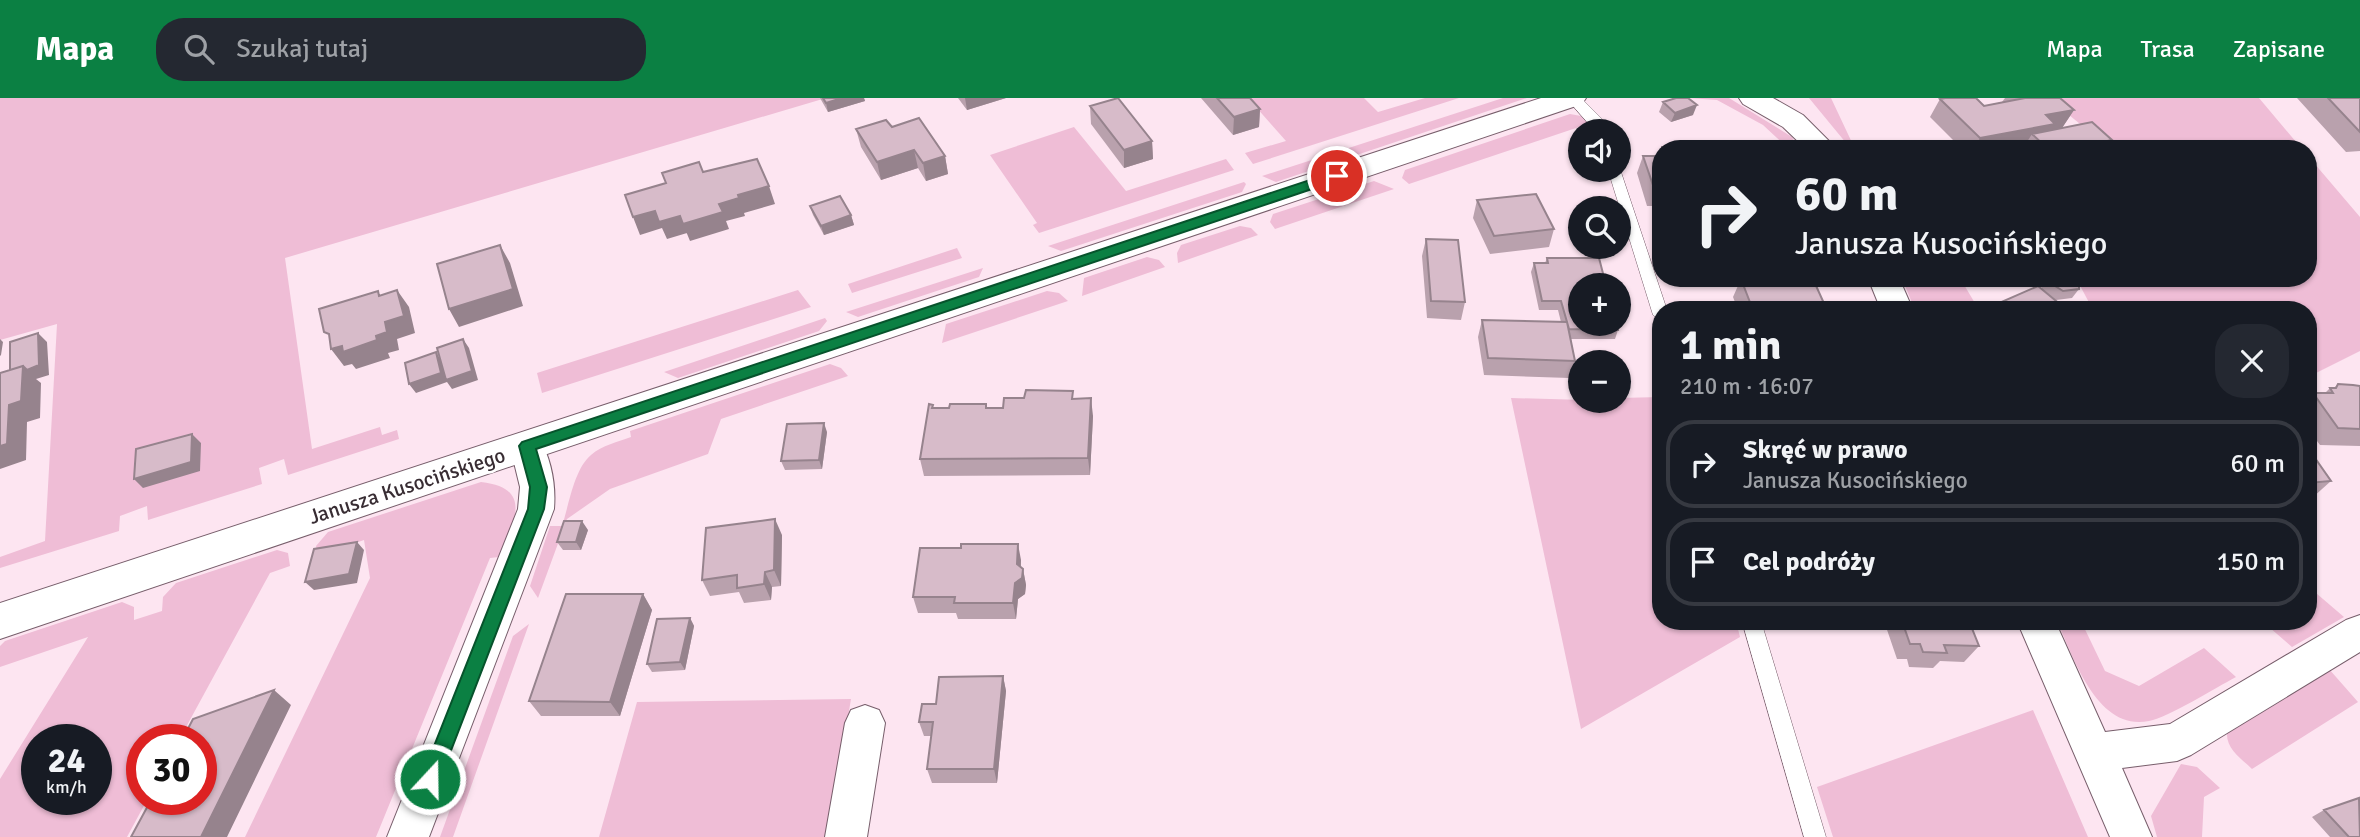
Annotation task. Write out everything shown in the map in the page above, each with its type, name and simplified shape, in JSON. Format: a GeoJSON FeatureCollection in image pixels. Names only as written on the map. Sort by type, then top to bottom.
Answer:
{"type":"FeatureCollection","features":[{"type":"Feature","properties":{"kind":"street","name":"Janusza Kusocińskiego"},"geometry":{"type":"LineString","coordinates":[[0,621],[1572,98]]}},
{"type":"Feature","properties":{"kind":"street"},"geometry":{"type":"LineString","coordinates":[[1753,98],[1793,121],[1813,140]]}},
{"type":"Feature","properties":{"kind":"street"},"geometry":{"type":"LineString","coordinates":[[408,837],[536,509],[538,487],[527,446]]}},
{"type":"Feature","properties":{"kind":"street"},"geometry":{"type":"LineString","coordinates":[[2040,630],[2131,837]]}},
{"type":"Feature","properties":{"kind":"street"},"geometry":{"type":"LineString","coordinates":[[2093,753],[2177,742],[2360,632]]}},
{"type":"Feature","properties":{"kind":"street"},"geometry":{"type":"LineString","coordinates":[[846,837],[865,723]]}},
{"type":"Feature","properties":{"kind":"lane"},"geometry":{"type":"LineString","coordinates":[[1572,98],[1594,119]]}},
{"type":"Feature","properties":{"kind":"lane"},"geometry":{"type":"LineString","coordinates":[[1619,182],[1652,287]]}},
{"type":"Feature","properties":{"kind":"lane"},"geometry":{"type":"LineString","coordinates":[[1754,630],[1815,837]]}},
{"type":"Feature","properties":{"kind":"shaded area"},"geometry":{"type":"Polygon","coordinates":[[[0,98],[826,98],[285,258],[312,449],[380,427],[382,435],[397,430],[399,439],[288,475],[284,459],[259,468],[262,484],[148,520],[147,506],[120,516],[119,531],[0,568],[0,557],[45,541],[57,324],[0,340],[0,98]]]}},
{"type":"Feature","properties":{"kind":"shaded area"},"geometry":{"type":"Polygon","coordinates":[[[1248,98],[1364,98],[1378,112],[1425,98],[1459,98],[1253,164],[1245,153],[1286,141],[1248,98]]]}},
{"type":"Feature","properties":{"kind":"shaded area"},"geometry":{"type":"Polygon","coordinates":[[[1503,98],[1527,98],[1276,182],[1262,176],[1503,98]]]}},
{"type":"Feature","properties":{"kind":"shaded area"},"geometry":{"type":"Polygon","coordinates":[[[1688,98],[1729,98],[1794,140],[1779,140],[1763,125],[1717,100],[1688,98]]]}},
{"type":"Feature","properties":{"kind":"shaded area"},"geometry":{"type":"Polygon","coordinates":[[[1809,98],[1831,98],[1851,140],[1844,140],[1809,98]]]}},
{"type":"Feature","properties":{"kind":"shaded area"},"geometry":{"type":"Polygon","coordinates":[[[2048,98],[2259,98],[2294,140],[2100,140],[2048,98]]]}},
{"type":"Feature","properties":{"kind":"shaded area"},"geometry":{"type":"Polygon","coordinates":[[[1570,114],[1584,119],[1568,119],[1568,131],[1409,184],[1402,178],[1405,170],[1570,114]]]}},
{"type":"Feature","properties":{"kind":"shaded area"},"geometry":{"type":"Polygon","coordinates":[[[1074,127],[1126,191],[1226,159],[1234,170],[1039,233],[1033,225],[1037,223],[990,155],[1074,127]]]}},
{"type":"Feature","properties":{"kind":"shaded area"},"geometry":{"type":"Polygon","coordinates":[[[2317,167],[2360,217],[2360,351],[2317,372],[2317,301],[2088,301],[2081,287],[2317,287],[2317,167]]]}},
{"type":"Feature","properties":{"kind":"shaded area"},"geometry":{"type":"Polygon","coordinates":[[[1374,181],[1394,189],[1275,229],[1270,222],[1273,214],[1374,181]]]}},
{"type":"Feature","properties":{"kind":"shaded area"},"geometry":{"type":"Polygon","coordinates":[[[1244,182],[1246,184],[1242,192],[1061,251],[1048,246],[1244,182]]]}},
{"type":"Feature","properties":{"kind":"shaded area"},"geometry":{"type":"Polygon","coordinates":[[[1240,226],[1251,228],[1258,235],[1178,263],[1177,253],[1181,245],[1240,226]]]}},
{"type":"Feature","properties":{"kind":"shaded area"},"geometry":{"type":"Polygon","coordinates":[[[957,248],[962,258],[852,293],[848,284],[957,248]]]}},
{"type":"Feature","properties":{"kind":"shaded area"},"geometry":{"type":"Polygon","coordinates":[[[1147,257],[1159,260],[1165,267],[1082,296],[1084,278],[1147,257]]]}},
{"type":"Feature","properties":{"kind":"shaded area"},"geometry":{"type":"Polygon","coordinates":[[[983,268],[979,277],[858,317],[846,312],[983,268]]]}},
{"type":"Feature","properties":{"kind":"shaded area"},"geometry":{"type":"Polygon","coordinates":[[[1905,287],[1965,287],[1974,301],[1911,301],[1905,287]]]}},
{"type":"Feature","properties":{"kind":"shaded area"},"geometry":{"type":"Polygon","coordinates":[[[798,290],[811,307],[542,393],[537,373],[798,290]]]}},
{"type":"Feature","properties":{"kind":"shaded area"},"geometry":{"type":"Polygon","coordinates":[[[1047,291],[1059,293],[1068,301],[942,343],[946,324],[1047,291]]]}},
{"type":"Feature","properties":{"kind":"shaded area"},"geometry":{"type":"Polygon","coordinates":[[[825,318],[827,321],[819,331],[678,378],[664,372],[825,318]]]}},
{"type":"Feature","properties":{"kind":"shaded area"},"geometry":{"type":"Polygon","coordinates":[[[830,364],[841,368],[848,376],[721,419],[708,454],[610,489],[567,519],[538,598],[530,586],[550,526],[562,526],[576,478],[591,455],[605,446],[631,437],[630,431],[830,364]]]}},
{"type":"Feature","properties":{"kind":"shaded area"},"geometry":{"type":"Polygon","coordinates":[[[1652,397],[1652,630],[1738,630],[1740,637],[1581,729],[1511,398],[1568,400],[1568,413],[1631,413],[1631,398],[1652,397]]]}},
{"type":"Feature","properties":{"kind":"shaded area"},"geometry":{"type":"Polygon","coordinates":[[[481,482],[509,492],[516,509],[514,520],[499,557],[490,558],[376,837],[245,837],[370,578],[364,540],[318,556],[316,546],[328,532],[481,482]]]}},
{"type":"Feature","properties":{"kind":"shaded area"},"geometry":{"type":"Polygon","coordinates":[[[277,550],[288,553],[290,566],[270,573],[188,724],[126,724],[126,815],[139,815],[127,837],[0,837],[0,779],[21,745],[21,815],[112,815],[112,724],[34,724],[88,637],[0,667],[0,646],[5,641],[122,602],[134,607],[134,620],[162,611],[163,597],[176,583],[277,550]]]}},
{"type":"Feature","properties":{"kind":"shaded area"},"geometry":{"type":"Polygon","coordinates":[[[2317,594],[2344,617],[2292,647],[2272,630],[2317,630],[2317,594]]]}},
{"type":"Feature","properties":{"kind":"shaded area"},"geometry":{"type":"Polygon","coordinates":[[[529,624],[453,837],[440,837],[513,636],[529,624]]]}},
{"type":"Feature","properties":{"kind":"shaded area"},"geometry":{"type":"Polygon","coordinates":[[[2061,630],[2085,630],[2105,671],[2139,686],[2204,648],[2236,677],[2158,718],[2131,721],[2115,715],[2101,703],[2079,671],[2061,630]]]}},
{"type":"Feature","properties":{"kind":"shaded area"},"geometry":{"type":"Polygon","coordinates":[[[2329,669],[2358,702],[2252,769],[2232,749],[2227,733],[2329,669]]]}},
{"type":"Feature","properties":{"kind":"shaded area"},"geometry":{"type":"Polygon","coordinates":[[[851,699],[828,837],[599,837],[637,702],[851,699]]]}},
{"type":"Feature","properties":{"kind":"shaded area"},"geometry":{"type":"Polygon","coordinates":[[[2033,710],[2088,837],[1833,837],[1817,787],[2033,710]]]}},
{"type":"Feature","properties":{"kind":"shaded area"},"geometry":{"type":"Polygon","coordinates":[[[2181,764],[2197,767],[2220,788],[2204,797],[2202,837],[2157,837],[2151,816],[2181,764]]]}},
{"type":"Feature","properties":{"kind":"building"},"geometry":{"type":"Polygon","coordinates":[[[823,98],[842,98],[826,103],[823,98]]]}},
{"type":"Feature","properties":{"kind":"building"},"geometry":{"type":"Polygon","coordinates":[[[1118,98],[1152,141],[1124,150],[1090,106],[1118,98]]]}},
{"type":"Feature","properties":{"kind":"building"},"geometry":{"type":"Polygon","coordinates":[[[1217,98],[1250,98],[1260,109],[1234,117],[1217,98]]]}},
{"type":"Feature","properties":{"kind":"building"},"geometry":{"type":"Polygon","coordinates":[[[1688,98],[1697,105],[1675,113],[1663,102],[1688,98]]]}},
{"type":"Feature","properties":{"kind":"building"},"geometry":{"type":"Polygon","coordinates":[[[1976,98],[1984,106],[2025,98],[2060,98],[2074,110],[2046,115],[2055,124],[1980,138],[1940,99],[1976,98]]]}},
{"type":"Feature","properties":{"kind":"building"},"geometry":{"type":"Polygon","coordinates":[[[2328,98],[2360,98],[2360,132],[2328,98]]]}},
{"type":"Feature","properties":{"kind":"building"},"geometry":{"type":"Polygon","coordinates":[[[919,118],[945,156],[923,163],[914,150],[877,162],[856,129],[886,120],[892,127],[919,118]]]}},
{"type":"Feature","properties":{"kind":"building"},"geometry":{"type":"Polygon","coordinates":[[[2092,122],[2112,140],[2038,140],[2032,134],[2092,122]]]}},
{"type":"Feature","properties":{"kind":"building"},"geometry":{"type":"Polygon","coordinates":[[[1643,156],[1652,156],[1652,182],[1643,156]]]}},
{"type":"Feature","properties":{"kind":"building"},"geometry":{"type":"Polygon","coordinates":[[[757,159],[769,186],[719,204],[723,212],[683,224],[680,216],[659,222],[655,211],[633,217],[625,195],[666,183],[662,173],[699,162],[703,172],[757,159]]]}},
{"type":"Feature","properties":{"kind":"building"},"geometry":{"type":"Polygon","coordinates":[[[1536,194],[1554,229],[1494,236],[1477,200],[1536,194]]]}},
{"type":"Feature","properties":{"kind":"building"},"geometry":{"type":"Polygon","coordinates":[[[840,196],[851,215],[821,226],[810,206],[840,196]]]}},
{"type":"Feature","properties":{"kind":"building"},"geometry":{"type":"Polygon","coordinates":[[[1426,239],[1458,240],[1465,302],[1431,301],[1426,239]]]}},
{"type":"Feature","properties":{"kind":"building"},"geometry":{"type":"Polygon","coordinates":[[[500,245],[513,289],[449,309],[437,264],[500,245]]]}},
{"type":"Feature","properties":{"kind":"building"},"geometry":{"type":"Polygon","coordinates":[[[1547,258],[1599,259],[1603,273],[1568,273],[1568,326],[1561,301],[1542,301],[1534,263],[1548,263],[1547,258]]]}},
{"type":"Feature","properties":{"kind":"building"},"geometry":{"type":"Polygon","coordinates":[[[1744,287],[1817,287],[1823,301],[1750,301],[1744,287]]]}},
{"type":"Feature","properties":{"kind":"building"},"geometry":{"type":"Polygon","coordinates":[[[2039,287],[2056,301],[2004,301],[2039,287]]]}},
{"type":"Feature","properties":{"kind":"building"},"geometry":{"type":"Polygon","coordinates":[[[2057,287],[2079,287],[2079,289],[2063,291],[2057,287]]]}},
{"type":"Feature","properties":{"kind":"building"},"geometry":{"type":"Polygon","coordinates":[[[397,290],[404,316],[385,322],[387,332],[376,336],[377,340],[343,352],[342,346],[331,349],[329,334],[324,332],[319,309],[378,291],[379,296],[397,290]]]}},
{"type":"Feature","properties":{"kind":"building"},"geometry":{"type":"Polygon","coordinates":[[[1482,320],[1567,322],[1573,350],[1568,350],[1568,361],[1488,358],[1482,320]]]}},
{"type":"Feature","properties":{"kind":"building"},"geometry":{"type":"Polygon","coordinates":[[[38,333],[39,365],[27,370],[23,366],[10,370],[10,342],[38,333]]]}},
{"type":"Feature","properties":{"kind":"building"},"geometry":{"type":"Polygon","coordinates":[[[463,339],[472,371],[446,380],[437,348],[463,339]]]}},
{"type":"Feature","properties":{"kind":"building"},"geometry":{"type":"Polygon","coordinates":[[[436,352],[441,373],[409,384],[405,363],[436,352]]]}},
{"type":"Feature","properties":{"kind":"building"},"geometry":{"type":"Polygon","coordinates":[[[23,366],[21,401],[9,405],[7,444],[0,446],[0,373],[23,366]]]}},
{"type":"Feature","properties":{"kind":"building"},"geometry":{"type":"Polygon","coordinates":[[[2338,384],[2360,386],[2360,429],[2338,428],[2317,399],[2317,393],[2333,393],[2330,388],[2336,388],[2338,384]]]}},
{"type":"Feature","properties":{"kind":"building"},"geometry":{"type":"Polygon","coordinates":[[[1026,390],[1073,391],[1072,399],[1091,398],[1088,458],[920,459],[929,404],[933,405],[932,408],[949,408],[950,404],[986,404],[986,408],[1003,408],[1004,398],[1024,398],[1026,390]]]}},
{"type":"Feature","properties":{"kind":"building"},"geometry":{"type":"Polygon","coordinates":[[[824,423],[819,460],[781,461],[787,424],[824,423]]]}},
{"type":"Feature","properties":{"kind":"building"},"geometry":{"type":"Polygon","coordinates":[[[192,434],[191,462],[134,479],[136,449],[192,434]]]}},
{"type":"Feature","properties":{"kind":"building"},"geometry":{"type":"Polygon","coordinates":[[[2317,461],[2331,481],[2317,482],[2317,461]]]}},
{"type":"Feature","properties":{"kind":"building"},"geometry":{"type":"Polygon","coordinates":[[[775,519],[774,570],[765,572],[764,584],[737,588],[737,575],[702,580],[706,528],[775,519]]]}},
{"type":"Feature","properties":{"kind":"building"},"geometry":{"type":"Polygon","coordinates":[[[564,521],[582,521],[576,542],[557,542],[564,521]]]}},
{"type":"Feature","properties":{"kind":"building"},"geometry":{"type":"Polygon","coordinates":[[[357,542],[349,574],[305,582],[314,549],[357,542]]]}},
{"type":"Feature","properties":{"kind":"building"},"geometry":{"type":"Polygon","coordinates":[[[961,544],[1018,544],[1017,564],[1023,569],[1022,578],[1015,583],[1013,603],[954,603],[955,597],[913,597],[920,548],[961,548],[961,544]]]}},
{"type":"Feature","properties":{"kind":"building"},"geometry":{"type":"Polygon","coordinates":[[[566,594],[643,594],[610,702],[529,701],[566,594]]]}},
{"type":"Feature","properties":{"kind":"building"},"geometry":{"type":"Polygon","coordinates":[[[690,618],[680,662],[647,664],[657,619],[690,618]]]}},
{"type":"Feature","properties":{"kind":"building"},"geometry":{"type":"Polygon","coordinates":[[[1905,630],[1973,630],[1979,646],[1944,645],[1947,653],[1923,652],[1920,644],[1910,644],[1905,630]]]}},
{"type":"Feature","properties":{"kind":"building"},"geometry":{"type":"Polygon","coordinates":[[[1003,676],[994,769],[927,769],[933,722],[919,722],[922,704],[936,704],[939,677],[1003,676]]]}},
{"type":"Feature","properties":{"kind":"building"},"geometry":{"type":"Polygon","coordinates":[[[274,690],[217,805],[217,724],[190,724],[193,719],[274,690]]]}},
{"type":"Feature","properties":{"kind":"building"},"geometry":{"type":"Polygon","coordinates":[[[2359,798],[2360,837],[2349,837],[2324,810],[2359,798]]]}},
{"type":"Feature","properties":{"kind":"building"},"geometry":{"type":"Polygon","coordinates":[[[143,815],[212,815],[201,837],[131,837],[143,815]]]}},
{"type":"Feature","properties":{"kind":"route"},"geometry":{"type":"LineString","coordinates":[[430,779],[536,509],[538,487],[527,446],[1337,176]]}}]}
